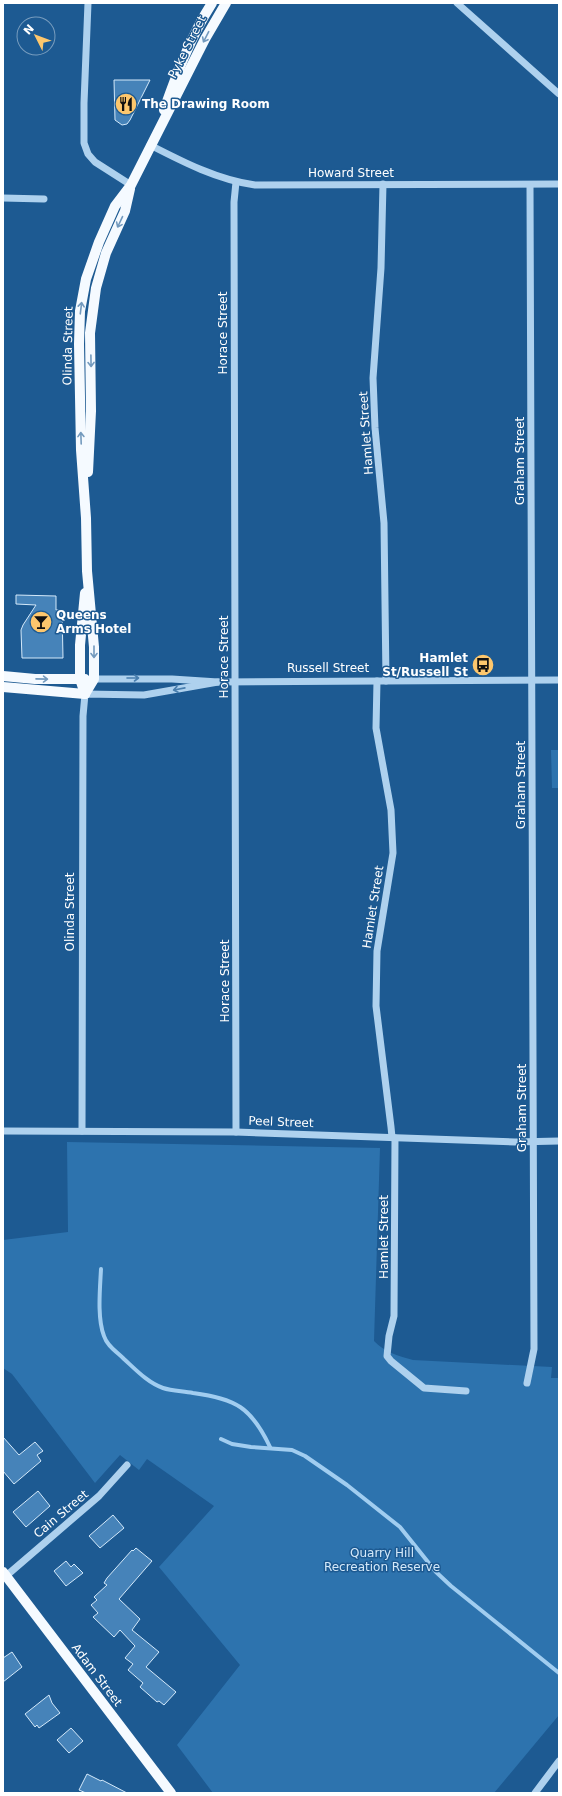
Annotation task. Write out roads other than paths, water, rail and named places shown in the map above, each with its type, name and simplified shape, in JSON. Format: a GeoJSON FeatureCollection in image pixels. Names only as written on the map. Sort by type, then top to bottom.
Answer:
{"type":"FeatureCollection","features":[{"type":"Feature","properties":{"kind":"main road","name":"Pyke Street"},"geometry":{"type":"LineString","coordinates":[[150,145],[177,71],[194,35],[212,3]]}},
{"type":"Feature","properties":{"kind":"main road","name":"Pyke Street"},"geometry":{"type":"LineString","coordinates":[[131,185],[150,145],[188,75],[205,38],[226,3]]}},
{"type":"Feature","properties":{"kind":"main road","name":"Olinda Street"},"geometry":{"type":"LineString","coordinates":[[85,694],[94,679],[94,636],[87,571],[86,518],[91,411],[90,333],[92,313],[101,268],[125,211],[131,185]]}},
{"type":"Feature","properties":{"kind":"main road","name":"Olinda Street"},"geometry":{"type":"LineString","coordinates":[[85,694],[80,679],[80,645],[87,571]]}},
{"type":"Feature","properties":{"kind":"main road","name":"Russell Street"},"geometry":{"type":"LineString","coordinates":[[3,676],[35,679],[94,679]]}},
{"type":"Feature","properties":{"kind":"main road","name":"Russell Street"},"geometry":{"type":"LineString","coordinates":[[3,687],[85,694]]}},
{"type":"Feature","properties":{"kind":"main road","name":"Adam Street"},"geometry":{"type":"LineString","coordinates":[[4,1574],[171,1793]]}},
{"type":"Feature","properties":{"kind":"street"},"geometry":{"type":"LineString","coordinates":[[88,3],[84,143],[88,154],[95,162],[131,185]]}},
{"type":"Feature","properties":{"kind":"street"},"geometry":{"type":"LineString","coordinates":[[457,3],[559,94]]}},
{"type":"Feature","properties":{"kind":"street","name":"Howard Street"},"geometry":{"type":"LineString","coordinates":[[150,145],[202,169],[236,182],[254,185],[559,184]]}},
{"type":"Feature","properties":{"kind":"street","name":"Horace Street"},"geometry":{"type":"LineString","coordinates":[[236,182],[234,202],[236,1132]]}},
{"type":"Feature","properties":{"kind":"street","name":"Hamlet Street"},"geometry":{"type":"LineString","coordinates":[[383,184],[381,268],[374,378],[376,442],[384,523],[386,681]]}},
{"type":"Feature","properties":{"kind":"street","name":"Graham Street"},"geometry":{"type":"LineString","coordinates":[[527,1383],[534,1349],[532,1142],[530,185]]}},
{"type":"Feature","properties":{"kind":"street"},"geometry":{"type":"LineString","coordinates":[[3,198],[44,199]]}},
{"type":"Feature","properties":{"kind":"street","name":"Russell Street"},"geometry":{"type":"LineString","coordinates":[[94,679],[172,679],[218,682],[559,680]]}},
{"type":"Feature","properties":{"kind":"street","name":"Hamlet Street"},"geometry":{"type":"LineString","coordinates":[[377,681],[376,728],[389,795],[393,832],[393,853],[380,929],[376,969],[377,1024],[393,1138],[394,1307],[393,1323],[389,1336],[387,1356],[424,1388],[466,1391]]}},
{"type":"Feature","properties":{"kind":"street","name":"Russell Street"},"geometry":{"type":"LineString","coordinates":[[85,694],[144,695],[218,682]]}},
{"type":"Feature","properties":{"kind":"street","name":"Olinda Street"},"geometry":{"type":"LineString","coordinates":[[82,1131],[83,716],[85,694]]}},
{"type":"Feature","properties":{"kind":"street","name":"Peel Street"},"geometry":{"type":"LineString","coordinates":[[3,1132],[236,1132],[532,1142],[559,1141]]}},
{"type":"Feature","properties":{"kind":"street","name":"Cain Street"},"geometry":{"type":"LineString","coordinates":[[4,1574],[99,1496],[127,1465]]}},
{"type":"Feature","properties":{"kind":"street"},"geometry":{"type":"LineString","coordinates":[[534,1793],[559,1761]]}},
{"type":"Feature","properties":{"kind":"waterway"},"geometry":{"type":"LineString","coordinates":[[101,1269],[100,1321],[105,1340],[110,1346],[142,1375],[157,1386],[170,1390],[220,1398],[240,1407],[249,1414],[256,1423],[270,1447]]}},
{"type":"Feature","properties":{"kind":"waterway"},"geometry":{"type":"LineString","coordinates":[[221,1439],[232,1444],[251,1447],[292,1450],[305,1456],[347,1485],[400,1527],[436,1572],[451,1586],[559,1673]]}},
{"type":"Feature","properties":{"kind":"place","name":"The Drawing Room"},"geometry":{"type":"Point","coordinates":[126,104]}},
{"type":"Feature","properties":{"kind":"place","name":"Queens Arms Hotel"},"geometry":{"type":"Point","coordinates":[41,622]}},
{"type":"Feature","properties":{"kind":"place","name":"Hamlet St/Russell St"},"geometry":{"type":"Point","coordinates":[483,665]}},
{"type":"Feature","properties":{"kind":"park label","name":"Quarry Hill Recreation Reserve"},"geometry":{"type":"Point","coordinates":[382,1560]}}]}
